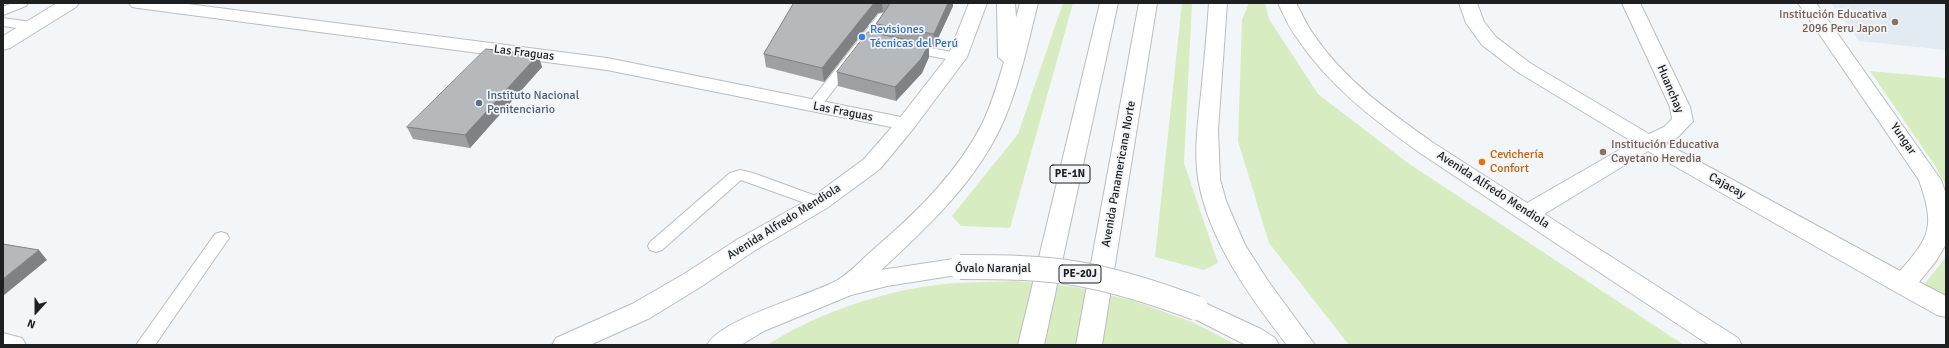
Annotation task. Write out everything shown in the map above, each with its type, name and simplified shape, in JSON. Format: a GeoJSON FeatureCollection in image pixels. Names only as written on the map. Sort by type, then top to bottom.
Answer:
{"type":"FeatureCollection","features":[{"type":"Feature","properties":{"kind":"main road"},"geometry":{"type":"LineString","coordinates":[[3,44],[70,3]]}},
{"type":"Feature","properties":{"kind":"main road","name":"Las Fraguas"},"geometry":{"type":"LineString","coordinates":[[138,3],[607,64],[906,124]]}},
{"type":"Feature","properties":{"kind":"main road","name":"Avenida Alfredo Mendiola"},"geometry":{"type":"LineString","coordinates":[[565,345],[641,311],[693,280],[746,245],[819,203],[872,164],[906,124],[957,57],[978,3]]}},
{"type":"Feature","properties":{"kind":"main road"},"geometry":{"type":"LineString","coordinates":[[1006,3],[1009,76]]}},
{"type":"Feature","properties":{"kind":"main road"},"geometry":{"type":"LineString","coordinates":[[845,287],[922,218],[974,156],[993,122],[1009,76],[1030,3]]}},
{"type":"Feature","properties":{"kind":"main road","name":"PE-1N"},"geometry":{"type":"LineString","coordinates":[[1031,345],[1109,3]]}},
{"type":"Feature","properties":{"kind":"main road","name":"Avenida Panamericana Norte"},"geometry":{"type":"LineString","coordinates":[[1089,345],[1148,3]]}},
{"type":"Feature","properties":{"kind":"main road","name":"Avenida Alfredo Mendiola"},"geometry":{"type":"LineString","coordinates":[[1286,3],[1300,32],[1329,67],[1368,106],[1419,143],[1729,345]]}},
{"type":"Feature","properties":{"kind":"main road","name":"Cajacay"},"geometry":{"type":"LineString","coordinates":[[1468,3],[1475,23],[1489,41],[1523,67],[1648,142],[1946,308]]}},
{"type":"Feature","properties":{"kind":"main road","name":"Huanchay"},"geometry":{"type":"LineString","coordinates":[[1528,213],[1648,142],[1671,132],[1683,121],[1680,108],[1631,3]]}},
{"type":"Feature","properties":{"kind":"main road","name":"Yungar"},"geometry":{"type":"LineString","coordinates":[[1807,3],[1930,180],[1937,200],[1940,222],[1937,239],[1928,255],[1903,284]]}},
{"type":"Feature","properties":{"kind":"main road"},"geometry":{"type":"LineString","coordinates":[[1220,5],[1207,139],[1209,179],[1224,226],[1235,248],[1270,303],[1302,345]]}},
{"type":"Feature","properties":{"kind":"main road","name":"Óvalo Naranjal"},"geometry":{"type":"LineString","coordinates":[[720,345],[755,324],[845,287],[887,277],[960,267],[1019,267],[1079,274],[1138,287],[1196,308],[1252,336],[1266,345]]}},
{"type":"Feature","properties":{"kind":"main road"},"geometry":{"type":"LineString","coordinates":[[3,343],[13,345]]}},
{"type":"Feature","properties":{"kind":"lane"},"geometry":{"type":"LineString","coordinates":[[3,11],[22,3]]}},
{"type":"Feature","properties":{"kind":"lane"},"geometry":{"type":"LineString","coordinates":[[814,106],[883,17]]}},
{"type":"Feature","properties":{"kind":"lane"},"geometry":{"type":"LineString","coordinates":[[3,22],[31,26]]}},
{"type":"Feature","properties":{"kind":"lane"},"geometry":{"type":"LineString","coordinates":[[865,40],[880,42]]}},
{"type":"Feature","properties":{"kind":"lane"},"geometry":{"type":"LineString","coordinates":[[895,45],[957,57]]}},
{"type":"Feature","properties":{"kind":"lane"},"geometry":{"type":"LineString","coordinates":[[656,246],[735,177],[740,175],[755,178],[819,203]]}},
{"type":"Feature","properties":{"kind":"lane"},"geometry":{"type":"LineString","coordinates":[[145,345],[221,238]]}},
{"type":"Feature","properties":{"kind":"shaded area","name":"Institución Educativa 2096 Peru Japon"},"geometry":{"type":"Polygon","coordinates":[[[1831,3],[1946,3],[1946,50],[1859,41],[1831,3]]]}},
{"type":"Feature","properties":{"kind":"green space"},"geometry":{"type":"Polygon","coordinates":[[[1063,3],[1073,3],[1010,228],[961,226],[952,216],[1018,134],[1063,3]]]}},
{"type":"Feature","properties":{"kind":"green space"},"geometry":{"type":"Polygon","coordinates":[[[1182,3],[1192,3],[1184,163],[1218,263],[1204,270],[1155,257],[1182,3]]]}},
{"type":"Feature","properties":{"kind":"green space"},"geometry":{"type":"Polygon","coordinates":[[[1249,3],[1265,3],[1269,19],[1318,94],[1408,163],[1684,345],[1349,345],[1269,243],[1238,141],[1242,20],[1249,3]]]}},
{"type":"Feature","properties":{"kind":"green space"},"geometry":{"type":"Polygon","coordinates":[[[1870,71],[1946,78],[1946,186],[1936,167],[1870,71]]]}},
{"type":"Feature","properties":{"kind":"green space"},"geometry":{"type":"Polygon","coordinates":[[[1946,257],[1946,299],[1923,286],[1946,257]]]}},
{"type":"Feature","properties":{"kind":"green space"},"geometry":{"type":"Polygon","coordinates":[[[1016,281],[1075,287],[1134,301],[1192,322],[1237,345],[767,345],[834,311],[883,295],[933,285],[1016,281]]]}},
{"type":"Feature","properties":{"kind":"building"},"geometry":{"type":"Polygon","coordinates":[[[794,3],[874,3],[822,68],[764,54],[794,3]]]}},
{"type":"Feature","properties":{"kind":"building"},"geometry":{"type":"Polygon","coordinates":[[[889,3],[948,3],[934,34],[876,24],[889,3]]]}},
{"type":"Feature","properties":{"kind":"building"},"geometry":{"type":"Polygon","coordinates":[[[868,32],[929,44],[921,59],[895,87],[837,72],[868,32]]]}},
{"type":"Feature","properties":{"kind":"building","name":"Instituto Nacional Penitenciario"},"geometry":{"type":"Polygon","coordinates":[[[486,49],[538,55],[465,135],[407,127],[486,49]]]}},
{"type":"Feature","properties":{"kind":"building"},"geometry":{"type":"Polygon","coordinates":[[[3,244],[39,250],[3,279],[3,244]]]}},
{"type":"Feature","properties":{"kind":"place","name":"Institución Educativa 2096 Peru Japon"},"geometry":{"type":"Point","coordinates":[1895,22]}},
{"type":"Feature","properties":{"kind":"place","name":"Revisiones Técnicas del Perú"},"geometry":{"type":"Point","coordinates":[862,37]}},
{"type":"Feature","properties":{"kind":"place","name":"Instituto Nacional Penitenciario"},"geometry":{"type":"Point","coordinates":[479,103]}},
{"type":"Feature","properties":{"kind":"place","name":"Institución Educativa Cayetano Heredia"},"geometry":{"type":"Point","coordinates":[1603,152]}},
{"type":"Feature","properties":{"kind":"place","name":"Cevichería Confort"},"geometry":{"type":"Point","coordinates":[1482,162]}}]}
